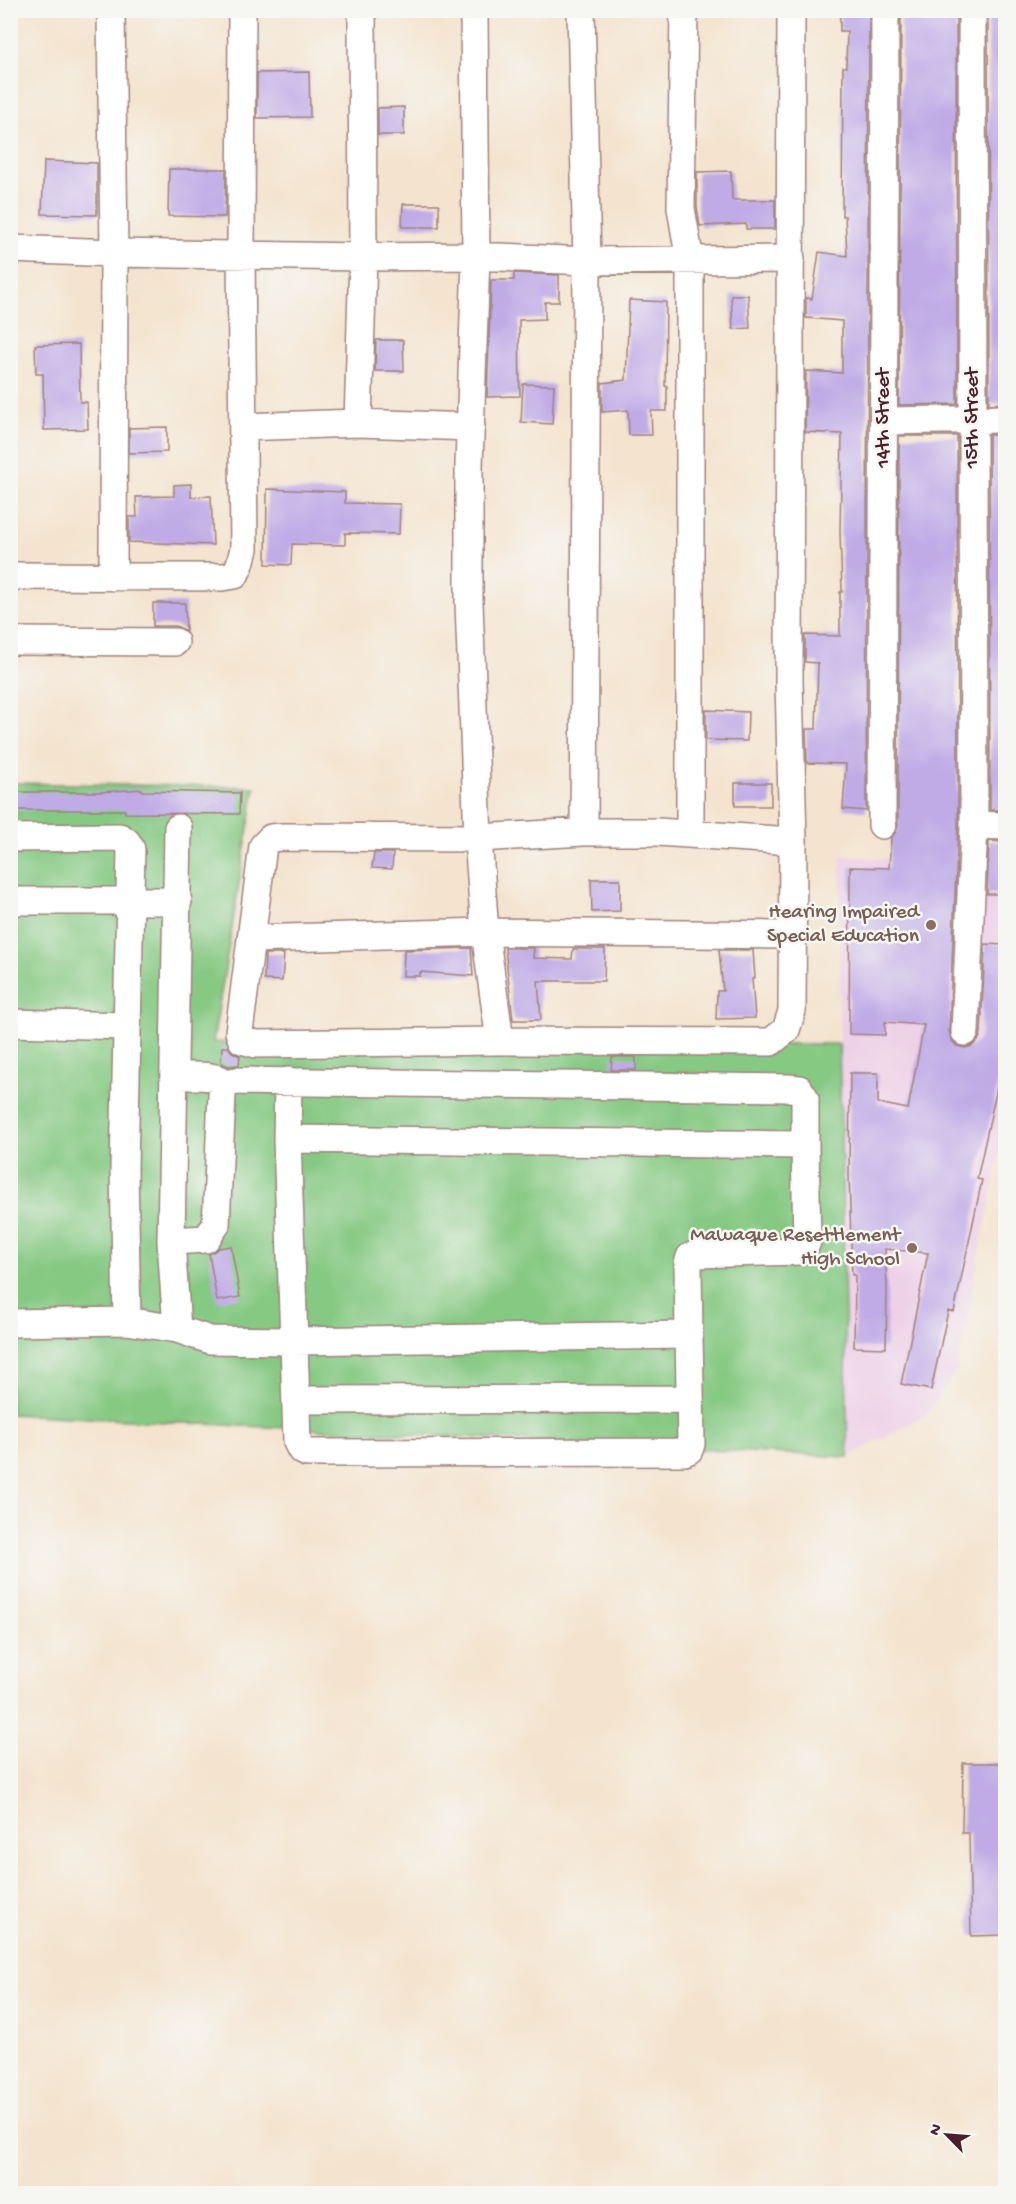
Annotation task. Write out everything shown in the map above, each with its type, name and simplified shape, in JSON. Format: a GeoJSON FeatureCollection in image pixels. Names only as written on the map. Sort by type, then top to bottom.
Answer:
{"type":"FeatureCollection","features":[{"type":"Feature","properties":{"kind":"street"},"geometry":{"type":"LineString","coordinates":[[111,10],[114,253],[112,577]]}},
{"type":"Feature","properties":{"kind":"street"},"geometry":{"type":"LineString","coordinates":[[10,576],[222,577],[235,575],[240,564],[244,549],[241,254],[242,10]]}},
{"type":"Feature","properties":{"kind":"street"},"geometry":{"type":"LineString","coordinates":[[358,423],[363,257],[362,10]]}},
{"type":"Feature","properties":{"kind":"street"},"geometry":{"type":"LineString","coordinates":[[474,10],[476,256],[469,603],[478,838],[485,932],[500,1041]]}},
{"type":"Feature","properties":{"kind":"street"},"geometry":{"type":"LineString","coordinates":[[581,10],[587,261],[584,832]]}},
{"type":"Feature","properties":{"kind":"street"},"geometry":{"type":"LineString","coordinates":[[684,10],[681,208],[690,261],[690,833]]}},
{"type":"Feature","properties":{"kind":"street"},"geometry":{"type":"LineString","coordinates":[[791,10],[789,681],[793,841],[792,1011],[786,1030],[771,1042],[500,1041],[256,1044],[242,1040],[238,1032],[263,846],[271,838],[478,838],[584,832],[690,833],[793,841]]}},
{"type":"Feature","properties":{"kind":"street","name":"14th Street"},"geometry":{"type":"LineString","coordinates":[[882,825],[885,10]]}},
{"type":"Feature","properties":{"kind":"street","name":"15th Street"},"geometry":{"type":"LineString","coordinates":[[965,1032],[974,825],[972,10]]}},
{"type":"Feature","properties":{"kind":"street"},"geometry":{"type":"LineString","coordinates":[[10,249],[363,257],[476,256],[587,261],[791,259]]}},
{"type":"Feature","properties":{"kind":"street"},"geometry":{"type":"LineString","coordinates":[[884,421],[1005,419]]}},
{"type":"Feature","properties":{"kind":"street"},"geometry":{"type":"LineString","coordinates":[[243,426],[358,423],[471,427]]}},
{"type":"Feature","properties":{"kind":"street"},"geometry":{"type":"LineString","coordinates":[[10,641],[175,642]]}},
{"type":"Feature","properties":{"kind":"street"},"geometry":{"type":"LineString","coordinates":[[974,825],[1005,826]]}},
{"type":"Feature","properties":{"kind":"street"},"geometry":{"type":"LineString","coordinates":[[177,1329],[171,1240],[178,828]]}},
{"type":"Feature","properties":{"kind":"street"},"geometry":{"type":"LineString","coordinates":[[10,838],[120,837],[131,849],[124,1169],[127,1321]]}},
{"type":"Feature","properties":{"kind":"street"},"geometry":{"type":"LineString","coordinates":[[10,901],[178,901]]}},
{"type":"Feature","properties":{"kind":"street"},"geometry":{"type":"LineString","coordinates":[[252,939],[485,932],[792,935]]}},
{"type":"Feature","properties":{"kind":"street"},"geometry":{"type":"LineString","coordinates":[[10,1023],[127,1026]]}},
{"type":"Feature","properties":{"kind":"street"},"geometry":{"type":"LineString","coordinates":[[174,1076],[214,1078],[221,1079],[225,1083]]}},
{"type":"Feature","properties":{"kind":"street"},"geometry":{"type":"LineString","coordinates":[[225,1083],[288,1081],[799,1089],[806,1098],[807,1242],[804,1248],[800,1251],[697,1254],[690,1257],[688,1264],[691,1444],[689,1450],[685,1452],[318,1454],[306,1454],[301,1450],[297,1442],[287,1139],[288,1081]]}},
{"type":"Feature","properties":{"kind":"street"},"geometry":{"type":"LineString","coordinates":[[171,1240],[206,1239],[216,1225],[222,1095],[225,1083]]}},
{"type":"Feature","properties":{"kind":"street"},"geometry":{"type":"LineString","coordinates":[[287,1139],[805,1144]]}},
{"type":"Feature","properties":{"kind":"street"},"geometry":{"type":"LineString","coordinates":[[10,1323],[127,1321],[177,1329],[210,1340],[294,1341],[689,1335]]}},
{"type":"Feature","properties":{"kind":"street"},"geometry":{"type":"LineString","coordinates":[[296,1400],[690,1399]]}},
{"type":"Feature","properties":{"kind":"shaded area","name":"Mawaque Resettlement High School"},"geometry":{"type":"Polygon","coordinates":[[[841,855],[963,866],[968,894],[1006,899],[1005,1125],[956,1371],[925,1415],[848,1457],[839,1044],[841,855]]]}},
{"type":"Feature","properties":{"kind":"green space"},"geometry":{"type":"Polygon","coordinates":[[[10,783],[255,787],[213,1042],[839,1044],[848,1457],[11,1414],[10,783]]]}},
{"type":"Feature","properties":{"kind":"building"},"geometry":{"type":"Polygon","coordinates":[[[840,10],[869,10],[866,811],[843,809],[846,764],[807,763],[806,729],[816,729],[818,663],[805,662],[805,635],[840,636],[840,592],[842,592],[840,531],[842,434],[805,432],[806,371],[842,373],[842,321],[806,318],[806,298],[812,299],[819,252],[847,256],[845,216],[842,216],[843,67],[846,67],[847,31],[840,31],[840,10]]]}},
{"type":"Feature","properties":{"kind":"building"},"geometry":{"type":"Polygon","coordinates":[[[901,10],[956,10],[957,404],[899,405],[901,10]]]}},
{"type":"Feature","properties":{"kind":"building"},"geometry":{"type":"Polygon","coordinates":[[[988,10],[1005,10],[1005,403],[989,404],[988,10]]]}},
{"type":"Feature","properties":{"kind":"building"},"geometry":{"type":"Polygon","coordinates":[[[309,72],[310,117],[257,118],[257,73],[309,72]]]}},
{"type":"Feature","properties":{"kind":"building"},"geometry":{"type":"Polygon","coordinates":[[[404,107],[404,135],[378,135],[378,108],[404,107]]]}},
{"type":"Feature","properties":{"kind":"building"},"geometry":{"type":"Polygon","coordinates":[[[44,161],[97,163],[97,215],[42,214],[44,161]]]}},
{"type":"Feature","properties":{"kind":"building"},"geometry":{"type":"Polygon","coordinates":[[[169,169],[226,169],[225,217],[168,216],[169,169]]]}},
{"type":"Feature","properties":{"kind":"building"},"geometry":{"type":"Polygon","coordinates":[[[731,171],[732,200],[775,200],[775,229],[746,229],[746,224],[700,226],[697,207],[697,172],[731,171]]]}},
{"type":"Feature","properties":{"kind":"building"},"geometry":{"type":"Polygon","coordinates":[[[403,204],[439,204],[439,227],[402,227],[403,204]]]}},
{"type":"Feature","properties":{"kind":"building"},"geometry":{"type":"Polygon","coordinates":[[[514,273],[559,275],[559,302],[545,302],[545,319],[519,320],[520,396],[487,397],[491,280],[514,280],[514,273]]]}},
{"type":"Feature","properties":{"kind":"building"},"geometry":{"type":"Polygon","coordinates":[[[731,295],[748,295],[750,328],[733,329],[731,295]]]}},
{"type":"Feature","properties":{"kind":"building"},"geometry":{"type":"Polygon","coordinates":[[[629,300],[666,302],[667,411],[651,411],[652,435],[629,435],[628,410],[602,412],[602,383],[626,380],[629,300]]]}},
{"type":"Feature","properties":{"kind":"building"},"geometry":{"type":"Polygon","coordinates":[[[376,340],[403,340],[404,371],[375,371],[376,340]]]}},
{"type":"Feature","properties":{"kind":"building"},"geometry":{"type":"Polygon","coordinates":[[[79,344],[80,402],[87,402],[88,429],[44,430],[43,374],[36,374],[35,345],[79,344]]]}},
{"type":"Feature","properties":{"kind":"building"},"geometry":{"type":"Polygon","coordinates":[[[523,384],[554,385],[552,424],[521,422],[523,384]]]}},
{"type":"Feature","properties":{"kind":"building"},"geometry":{"type":"Polygon","coordinates":[[[167,427],[167,452],[129,453],[129,428],[167,427]]]}},
{"type":"Feature","properties":{"kind":"building"},"geometry":{"type":"Polygon","coordinates":[[[989,435],[1005,435],[1005,810],[990,810],[989,435]]]}},
{"type":"Feature","properties":{"kind":"building","name":"Mawaque Resettlement High School"},"geometry":{"type":"Polygon","coordinates":[[[899,436],[957,436],[958,825],[949,1031],[951,1040],[957,1046],[965,1048],[972,1046],[978,1041],[981,1033],[985,944],[1005,945],[1005,1051],[977,1179],[982,1180],[954,1312],[948,1311],[931,1390],[901,1384],[928,1253],[885,1249],[886,1348],[854,1347],[855,1275],[852,1275],[849,1175],[850,1073],[878,1073],[878,1103],[908,1109],[924,1025],[885,1022],[885,1035],[849,1034],[850,867],[889,868],[891,838],[898,825],[899,436]]]}},
{"type":"Feature","properties":{"kind":"building"},"geometry":{"type":"Polygon","coordinates":[[[191,484],[191,497],[211,496],[213,545],[129,542],[129,517],[137,517],[136,497],[174,496],[174,485],[191,484]]]}},
{"type":"Feature","properties":{"kind":"building"},"geometry":{"type":"Polygon","coordinates":[[[267,489],[345,492],[345,503],[400,504],[399,534],[345,533],[345,545],[292,544],[291,565],[266,564],[267,489]]]}},
{"type":"Feature","properties":{"kind":"building"},"geometry":{"type":"Polygon","coordinates":[[[153,603],[185,603],[186,631],[176,626],[153,626],[153,603]]]}},
{"type":"Feature","properties":{"kind":"building"},"geometry":{"type":"Polygon","coordinates":[[[706,710],[748,712],[747,741],[706,740],[706,710]]]}},
{"type":"Feature","properties":{"kind":"building"},"geometry":{"type":"Polygon","coordinates":[[[735,783],[771,783],[771,806],[735,806],[735,783]]]}},
{"type":"Feature","properties":{"kind":"building"},"geometry":{"type":"Polygon","coordinates":[[[142,789],[142,791],[240,793],[239,814],[125,813],[125,810],[10,810],[10,792],[100,792],[142,789]]]}},
{"type":"Feature","properties":{"kind":"building"},"geometry":{"type":"Polygon","coordinates":[[[989,841],[1005,842],[1005,894],[987,894],[989,841]]]}},
{"type":"Feature","properties":{"kind":"building"},"geometry":{"type":"Polygon","coordinates":[[[374,853],[393,853],[392,869],[372,868],[374,853]]]}},
{"type":"Feature","properties":{"kind":"building"},"geometry":{"type":"Polygon","coordinates":[[[591,879],[620,879],[620,911],[592,912],[591,879]]]}},
{"type":"Feature","properties":{"kind":"building"},"geometry":{"type":"Polygon","coordinates":[[[471,948],[473,976],[420,972],[420,976],[403,976],[404,950],[471,948]]]}},
{"type":"Feature","properties":{"kind":"building"},"geometry":{"type":"Polygon","coordinates":[[[505,948],[534,948],[533,958],[572,959],[573,949],[605,949],[604,981],[538,981],[541,1020],[513,1020],[505,948]]]}},
{"type":"Feature","properties":{"kind":"building"},"geometry":{"type":"Polygon","coordinates":[[[719,950],[753,950],[755,978],[752,979],[755,1018],[716,1019],[717,991],[723,991],[719,950]]]}},
{"type":"Feature","properties":{"kind":"building"},"geometry":{"type":"Polygon","coordinates":[[[265,954],[284,954],[282,981],[264,980],[265,954]]]}},
{"type":"Feature","properties":{"kind":"building"},"geometry":{"type":"Polygon","coordinates":[[[222,1047],[228,1047],[240,1056],[239,1065],[228,1066],[221,1063],[222,1047]]]}},
{"type":"Feature","properties":{"kind":"building"},"geometry":{"type":"Polygon","coordinates":[[[612,1057],[636,1057],[636,1070],[611,1070],[612,1057]]]}},
{"type":"Feature","properties":{"kind":"building"},"geometry":{"type":"Polygon","coordinates":[[[231,1246],[240,1297],[217,1301],[209,1254],[219,1248],[231,1246]]]}},
{"type":"Feature","properties":{"kind":"building"},"geometry":{"type":"Polygon","coordinates":[[[963,1763],[1005,1763],[1005,1935],[971,1936],[969,1833],[962,1833],[963,1763]]]}},
{"type":"Feature","properties":{"kind":"place","name":"Hearing Impaired Special Education"},"geometry":{"type":"Point","coordinates":[931,925]}},
{"type":"Feature","properties":{"kind":"place","name":"Mawaque Resettlement High School"},"geometry":{"type":"Point","coordinates":[912,1248]}}]}
